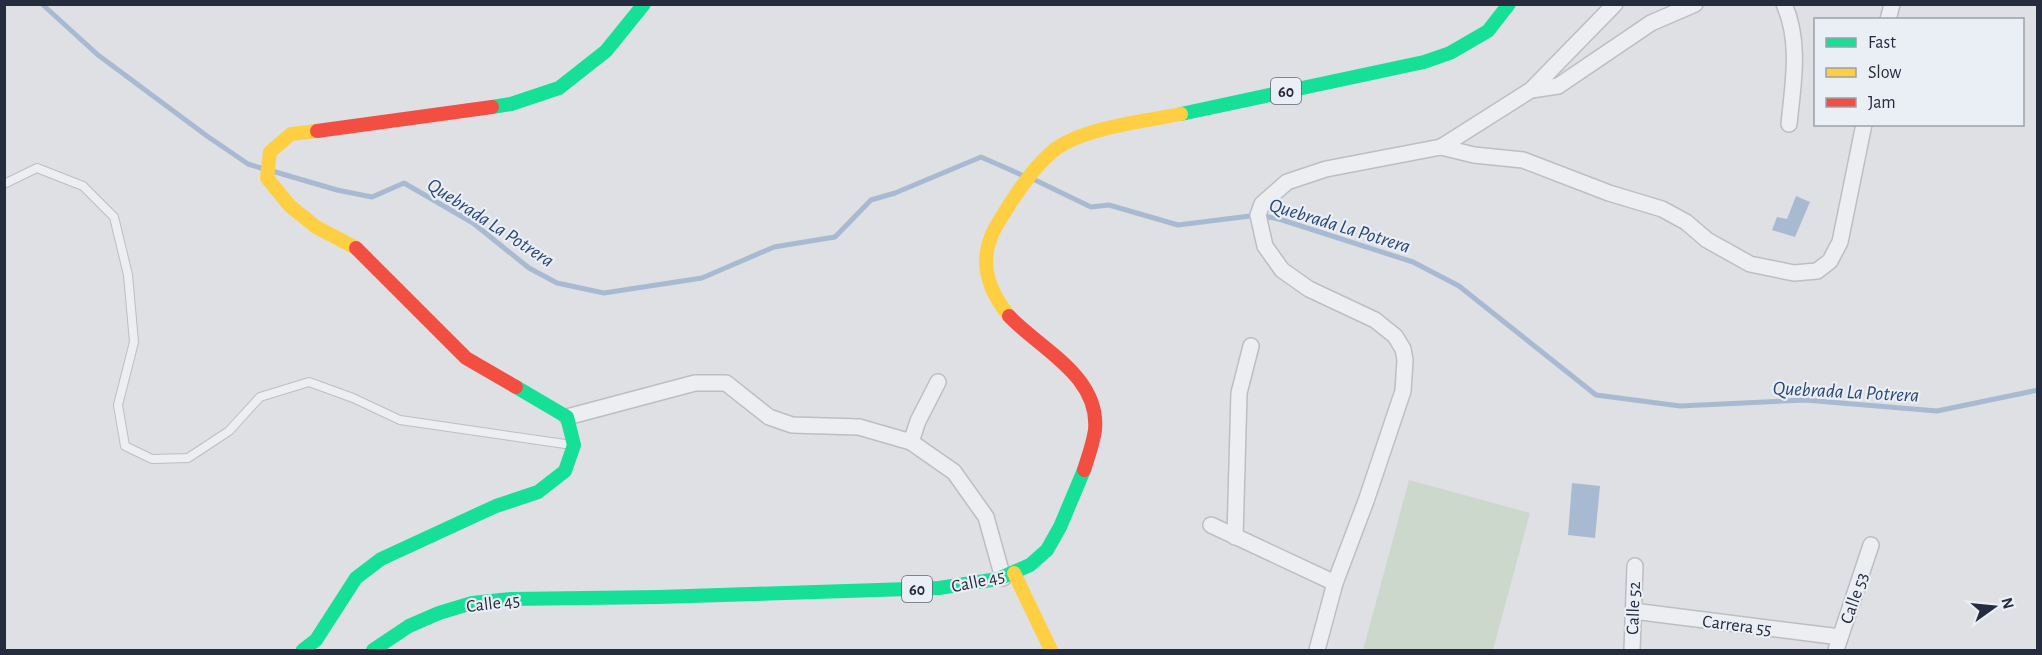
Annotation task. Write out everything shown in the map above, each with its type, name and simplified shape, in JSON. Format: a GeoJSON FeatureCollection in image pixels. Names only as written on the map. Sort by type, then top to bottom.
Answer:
{"type":"FeatureCollection","features":[{"type":"Feature","properties":{"kind":"main road"},"geometry":{"type":"LineString","coordinates":[[303,651],[316,640],[356,579],[364,572],[381,560],[496,506],[538,492],[565,471],[574,445],[567,417],[466,358],[354,246],[316,227],[290,206],[267,178],[270,152],[291,134],[511,104],[559,88],[606,51],[644,4]]}},
{"type":"Feature","properties":{"kind":"main road","name":"Calle 45"},"geometry":{"type":"LineString","coordinates":[[372,651],[410,626],[439,613],[482,602],[511,599],[659,597],[939,588],[980,584],[1009,575],[1031,564],[1048,549],[1061,528],[1091,450],[1095,429],[1094,413],[1080,381],[996,303],[988,282],[985,261],[989,240],[998,223],[1050,153],[1071,140],[1104,130],[1424,62],[1469,44],[1488,31],[1509,4]]}},
{"type":"Feature","properties":{"kind":"main road"},"geometry":{"type":"LineString","coordinates":[[1009,575],[1051,651]]}},
{"type":"Feature","properties":{"kind":"street"},"geometry":{"type":"LineString","coordinates":[[1317,651],[1335,583],[1366,501],[1403,391],[1405,360],[1403,349],[1395,336],[1375,321],[1309,290],[1282,270],[1264,246],[1258,215],[1262,204],[1287,182],[1326,169],[1441,147],[1532,90],[1615,4]]}},
{"type":"Feature","properties":{"kind":"street"},"geometry":{"type":"LineString","coordinates":[[1532,90],[1558,86],[1651,22],[1695,4]]}},
{"type":"Feature","properties":{"kind":"street"},"geometry":{"type":"LineString","coordinates":[[1784,4],[1793,32],[1795,61],[1789,124]]}},
{"type":"Feature","properties":{"kind":"street"},"geometry":{"type":"LineString","coordinates":[[1441,147],[1474,155],[1523,160],[1609,193],[1662,209],[1686,222],[1707,240],[1750,264],[1794,273],[1817,271],[1830,261],[1840,242],[1864,126]]}},
{"type":"Feature","properties":{"kind":"street"},"geometry":{"type":"LineString","coordinates":[[1235,537],[1239,393],[1251,346]]}},
{"type":"Feature","properties":{"kind":"street"},"geometry":{"type":"LineString","coordinates":[[911,442],[918,421],[938,382]]}},
{"type":"Feature","properties":{"kind":"street"},"geometry":{"type":"LineString","coordinates":[[567,417],[695,383],[726,383],[769,417],[792,425],[859,427],[911,442],[954,472],[986,517],[1009,575]]}},
{"type":"Feature","properties":{"kind":"street"},"geometry":{"type":"LineString","coordinates":[[1211,525],[1335,583]]}},
{"type":"Feature","properties":{"kind":"street","name":"Calle 53"},"geometry":{"type":"LineString","coordinates":[[1838,644],[1872,545]]}},
{"type":"Feature","properties":{"kind":"street","name":"Calle 52"},"geometry":{"type":"LineString","coordinates":[[1632,651],[1635,566]]}},
{"type":"Feature","properties":{"kind":"street","name":"Carrera 55"},"geometry":{"type":"LineString","coordinates":[[1633,611],[1838,644]]}},
{"type":"Feature","properties":{"kind":"lane"},"geometry":{"type":"LineString","coordinates":[[4,184],[37,168],[83,186],[114,218],[128,275],[135,342],[118,405],[125,446],[152,459],[188,458],[229,431],[260,397],[309,382],[353,398],[400,420],[574,445]]}},
{"type":"Feature","properties":{"kind":"shaded area"},"geometry":{"type":"Polygon","coordinates":[[[1409,480],[1530,513],[1493,650],[1363,650],[1409,480]]]}},
{"type":"Feature","properties":{"kind":"water"},"geometry":{"type":"Polygon","coordinates":[[[1796,196],[1810,202],[1795,237],[1772,230],[1777,217],[1787,219],[1796,196]]]}},
{"type":"Feature","properties":{"kind":"water"},"geometry":{"type":"Polygon","coordinates":[[[1572,483],[1600,486],[1595,538],[1568,535],[1572,483]]]}},
{"type":"Feature","properties":{"kind":"waterway","name":"Quebrada La Potrera"},"geometry":{"type":"LineString","coordinates":[[42,4],[98,55],[207,136],[248,164],[264,169]]}},
{"type":"Feature","properties":{"kind":"waterway","name":"Quebrada La Potrera"},"geometry":{"type":"LineString","coordinates":[[272,171],[337,190],[372,197],[404,183],[473,223],[529,268],[557,283],[604,293],[702,278],[774,247],[835,237],[871,200],[895,193],[981,157],[1024,176]]}},
{"type":"Feature","properties":{"kind":"waterway","name":"Quebrada La Potrera"},"geometry":{"type":"LineString","coordinates":[[1035,180],[1091,207],[1109,205],[1178,225],[1258,215],[1279,219],[1413,262],[1459,286],[1596,395],[1680,406],[1805,400],[1937,411],[2038,390]]}},
{"type":"Feature","properties":{"kind":"traffic: fast"},"geometry":{"type":"LineString","coordinates":[[492,107],[511,104],[559,88],[606,51],[644,4]]}},
{"type":"Feature","properties":{"kind":"traffic: fast"},"geometry":{"type":"LineString","coordinates":[[1181,114],[1424,62],[1450,53],[1488,31],[1509,4]]}},
{"type":"Feature","properties":{"kind":"traffic: fast"},"geometry":{"type":"LineString","coordinates":[[303,650],[316,640],[356,578],[381,559],[496,506],[538,492],[565,471],[574,445],[567,417],[516,387]]}},
{"type":"Feature","properties":{"kind":"traffic: fast"},"geometry":{"type":"LineString","coordinates":[[373,650],[409,626],[439,613],[472,603],[511,599],[659,597],[939,588],[998,579],[1030,565],[1047,550],[1060,527],[1084,470]]}},
{"type":"Feature","properties":{"kind":"traffic: slow"},"geometry":{"type":"LineString","coordinates":[[1009,316],[990,285],[986,263],[987,251],[995,228],[1014,197],[1037,167],[1053,151],[1080,136],[1181,114]]}},
{"type":"Feature","properties":{"kind":"traffic: slow"},"geometry":{"type":"LineString","coordinates":[[317,131],[291,134],[270,152],[267,178],[290,206],[316,227],[356,248]]}},
{"type":"Feature","properties":{"kind":"traffic: slow"},"geometry":{"type":"LineString","coordinates":[[1014,573],[1051,650]]}},
{"type":"Feature","properties":{"kind":"traffic: jam"},"geometry":{"type":"LineString","coordinates":[[317,131],[492,107]]}},
{"type":"Feature","properties":{"kind":"traffic: jam"},"geometry":{"type":"LineString","coordinates":[[356,248],[466,358],[516,387]]}},
{"type":"Feature","properties":{"kind":"traffic: jam"},"geometry":{"type":"LineString","coordinates":[[1009,316],[1066,365],[1088,394],[1094,411],[1095,430],[1084,470]]}}]}
